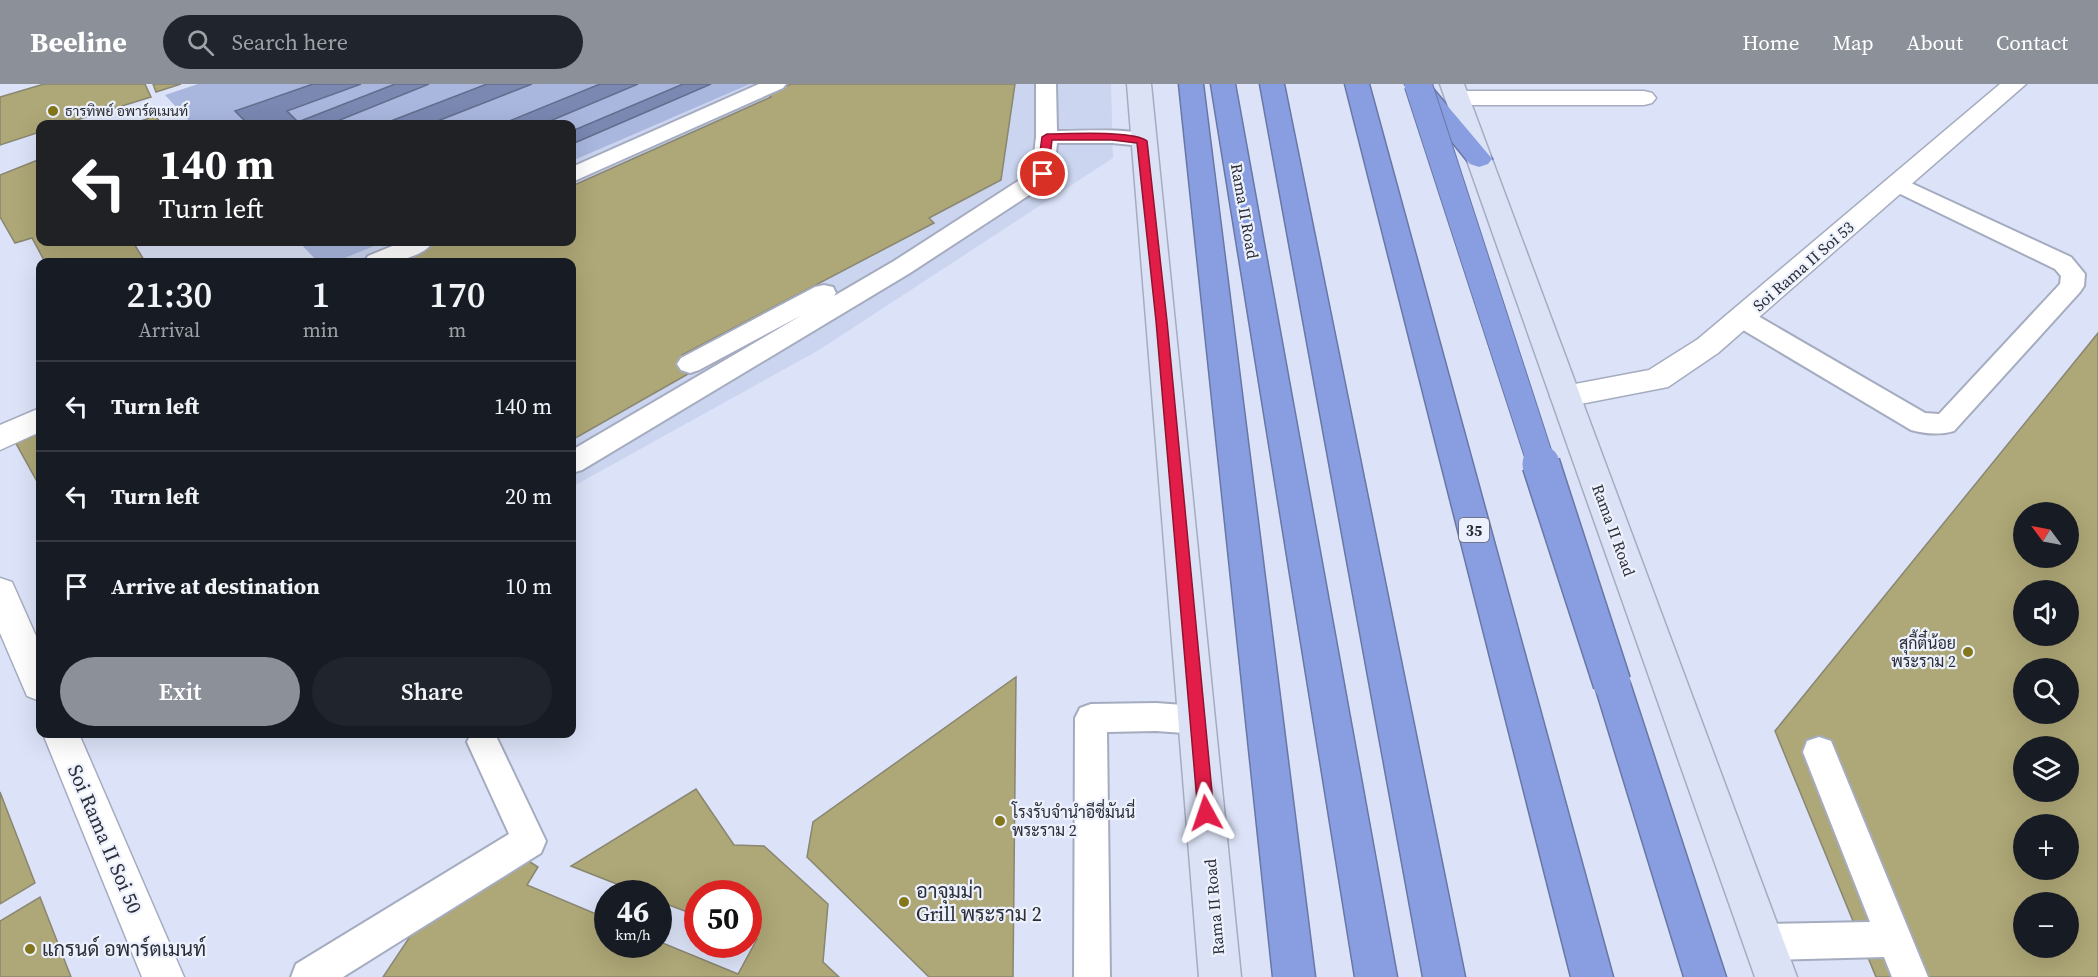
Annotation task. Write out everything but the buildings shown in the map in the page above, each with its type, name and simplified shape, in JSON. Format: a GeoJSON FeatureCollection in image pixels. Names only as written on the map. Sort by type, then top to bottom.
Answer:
{"type":"FeatureCollection","features":[{"type":"Feature","properties":{"kind":"highway"},"geometry":{"type":"LineString","coordinates":[[1191,84],[1294,977]]}},
{"type":"Feature","properties":{"kind":"highway","name":"Rama II Road"},"geometry":{"type":"LineString","coordinates":[[1223,84],[1376,977]]}},
{"type":"Feature","properties":{"kind":"highway"},"geometry":{"type":"LineString","coordinates":[[1272,84],[1444,977]]}},
{"type":"Feature","properties":{"kind":"highway"},"geometry":{"type":"LineString","coordinates":[[1341,84],[1568,977]]}},
{"type":"Feature","properties":{"kind":"highway","name":"35"},"geometry":{"type":"LineString","coordinates":[[1357,84],[1592,977]]}},
{"type":"Feature","properties":{"kind":"highway"},"geometry":{"type":"LineString","coordinates":[[1417,84],[1479,159]]}},
{"type":"Feature","properties":{"kind":"highway"},"geometry":{"type":"LineString","coordinates":[[1417,84],[1705,977]]}},
{"type":"Feature","properties":{"kind":"main road","name":"Rama II Road"},"geometry":{"type":"LineString","coordinates":[[1139,84],[1142,141],[1161,321],[1220,977]]}},
{"type":"Feature","properties":{"kind":"main road","name":"Rama II Road"},"geometry":{"type":"LineString","coordinates":[[1455,91],[1776,977]]}},
{"type":"Feature","properties":{"kind":"street","name":"Soi Rama II Soi 53"},"geometry":{"type":"LineString","coordinates":[[1565,396],[1657,379],[1708,346],[2014,84]]}},
{"type":"Feature","properties":{"kind":"street"},"geometry":{"type":"LineString","coordinates":[[1455,91],[1507,90],[1553,99],[1644,98]]}},
{"type":"Feature","properties":{"kind":"street"},"geometry":{"type":"LineString","coordinates":[[0,438],[36,421]]}},
{"type":"Feature","properties":{"kind":"street"},"geometry":{"type":"LineString","coordinates":[[0,592],[36,669]]}},
{"type":"Feature","properties":{"kind":"street","name":"Soi Rama II Soi 50"},"geometry":{"type":"LineString","coordinates":[[63,738],[163,977]]}},
{"type":"Feature","properties":{"kind":"lane"},"geometry":{"type":"LineString","coordinates":[[576,174],[776,84]]}},
{"type":"Feature","properties":{"kind":"lane"},"geometry":{"type":"LineString","coordinates":[[576,461],[928,251],[1043,174],[1047,137],[1046,84]]}},
{"type":"Feature","properties":{"kind":"lane"},"geometry":{"type":"LineString","coordinates":[[1047,137],[1112,137],[1142,141]]}},
{"type":"Feature","properties":{"kind":"lane"},"geometry":{"type":"LineString","coordinates":[[1742,318],[1920,423],[1945,424],[2072,286],[2073,274],[2063,264],[1898,184]]}},
{"type":"Feature","properties":{"kind":"lane"},"geometry":{"type":"LineString","coordinates":[[385,258],[412,246]]}},
{"type":"Feature","properties":{"kind":"lane"},"geometry":{"type":"LineString","coordinates":[[690,364],[855,278],[928,251]]}},
{"type":"Feature","properties":{"kind":"lane"},"geometry":{"type":"LineString","coordinates":[[1092,977],[1091,718],[1156,717],[1198,720]]}},
{"type":"Feature","properties":{"kind":"lane"},"geometry":{"type":"LineString","coordinates":[[309,977],[529,841],[483,742]]}},
{"type":"Feature","properties":{"kind":"lane"},"geometry":{"type":"LineString","coordinates":[[1819,752],[1910,977]]}},
{"type":"Feature","properties":{"kind":"lane"},"geometry":{"type":"LineString","coordinates":[[1764,942],[1896,939]]}},
{"type":"Feature","properties":{"kind":"shaded area"},"geometry":{"type":"Polygon","coordinates":[[[198,84],[313,84],[235,111],[244,120],[188,120],[165,95],[198,84]]]}},
{"type":"Feature","properties":{"kind":"shaded area"},"geometry":{"type":"Polygon","coordinates":[[[313,84],[361,84],[287,111],[296,120],[244,120],[235,111],[313,84]]]}},
{"type":"Feature","properties":{"kind":"shaded area"},"geometry":{"type":"Polygon","coordinates":[[[361,84],[395,84],[305,120],[295,120],[287,111],[361,84]]]}},
{"type":"Feature","properties":{"kind":"shaded area"},"geometry":{"type":"Polygon","coordinates":[[[395,84],[429,84],[340,120],[303,120],[395,84]]]}},
{"type":"Feature","properties":{"kind":"shaded area"},"geometry":{"type":"Polygon","coordinates":[[[429,84],[487,84],[393,120],[340,120],[429,84]]]}},
{"type":"Feature","properties":{"kind":"shaded area"},"geometry":{"type":"Polygon","coordinates":[[[487,84],[532,84],[440,120],[393,120],[487,84]]]}},
{"type":"Feature","properties":{"kind":"shaded area"},"geometry":{"type":"Polygon","coordinates":[[[532,84],[600,84],[512,120],[440,120],[532,84]]]}},
{"type":"Feature","properties":{"kind":"shaded area"},"geometry":{"type":"Polygon","coordinates":[[[600,84],[638,84],[552,120],[512,120],[600,84]]]}},
{"type":"Feature","properties":{"kind":"shaded area"},"geometry":{"type":"Polygon","coordinates":[[[638,84],[683,84],[576,129],[576,120],[552,120],[638,84]]]}},
{"type":"Feature","properties":{"kind":"shaded area"},"geometry":{"type":"Polygon","coordinates":[[[683,84],[711,84],[576,142],[576,129],[683,84]]]}},
{"type":"Feature","properties":{"kind":"shaded area"},"geometry":{"type":"Polygon","coordinates":[[[711,84],[750,84],[576,159],[576,142],[711,84]]]}},
{"type":"Feature","properties":{"kind":"shaded area"},"geometry":{"type":"Polygon","coordinates":[[[750,84],[1111,84],[1113,158],[819,350],[576,485],[576,258],[345,258],[374,246],[576,246],[576,159],[750,84]]]}},
{"type":"Feature","properties":{"kind":"shaded area"},"geometry":{"type":"Polygon","coordinates":[[[303,246],[374,246],[345,258],[314,258],[303,246]]]}},
{"type":"Feature","properties":{"kind":"place","name":"ธารทิพย์ อพาร์ตเมนท์"},"geometry":{"type":"Point","coordinates":[53,111]}},
{"type":"Feature","properties":{"kind":"place","name":"สุกี้ตี๋น้อย พระราม 2"},"geometry":{"type":"Point","coordinates":[1968,652]}},
{"type":"Feature","properties":{"kind":"place","name":"โรงรับจำนำอีซี่มันนี่ พระราม 2"},"geometry":{"type":"Point","coordinates":[1000,821]}},
{"type":"Feature","properties":{"kind":"place","name":"อาจุมม่า Grill พระราม 2"},"geometry":{"type":"Point","coordinates":[904,902]}},
{"type":"Feature","properties":{"kind":"place","name":"แกรนด์ อพาร์ตเมนท์"},"geometry":{"type":"Point","coordinates":[30,949]}},
{"type":"Feature","properties":{"kind":"route"},"geometry":{"type":"LineString","coordinates":[[1043,174],[1047,137],[1112,137],[1142,141],[1161,321],[1206,813]]}}]}
